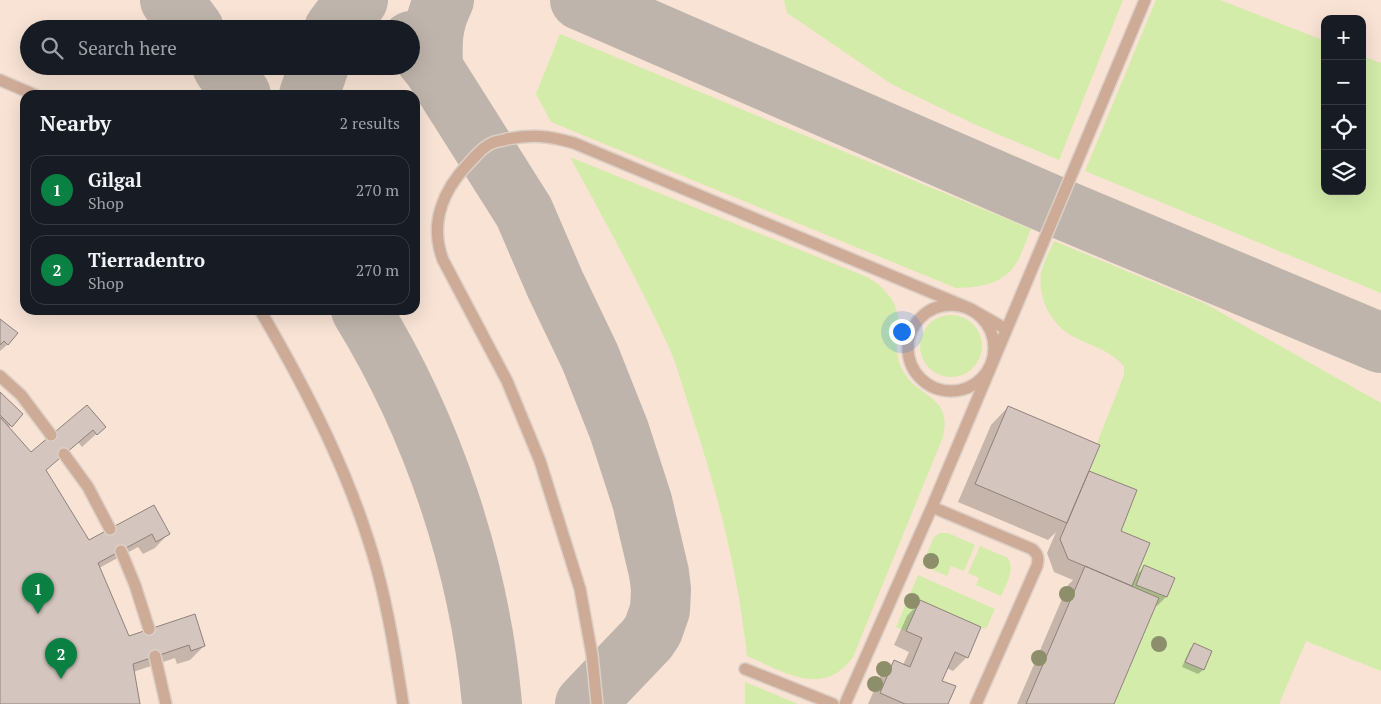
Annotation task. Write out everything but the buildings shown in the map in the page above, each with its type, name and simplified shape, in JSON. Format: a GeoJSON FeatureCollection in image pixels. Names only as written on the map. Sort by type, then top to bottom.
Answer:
{"type":"FeatureCollection","features":[{"type":"Feature","properties":{"kind":"lane"},"geometry":{"type":"LineString","coordinates":[[845,704],[932,507],[1145,0]]}},
{"type":"Feature","properties":{"kind":"lane"},"geometry":{"type":"LineString","coordinates":[[0,80],[23,90]]}},
{"type":"Feature","properties":{"kind":"lane"},"geometry":{"type":"LineString","coordinates":[[597,704],[592,655],[580,589],[540,460],[507,381],[437,246],[439,214],[456,177],[483,148],[493,143],[536,135],[551,136],[574,143],[971,309],[1006,329]]}},
{"type":"Feature","properties":{"kind":"lane"},"geometry":{"type":"LineString","coordinates":[[947,304],[960,305],[971,309],[982,317],[990,327],[994,340],[991,366],[980,379],[966,388],[955,391],[933,387],[922,381],[914,371],[909,359],[910,334],[915,323],[935,307],[947,304]]}},
{"type":"Feature","properties":{"kind":"lane"},"geometry":{"type":"LineString","coordinates":[[263,315],[289,360],[319,419],[357,505],[377,569],[387,612],[402,704]]}},
{"type":"Feature","properties":{"kind":"lane"},"geometry":{"type":"LineString","coordinates":[[0,376],[21,395],[51,435]]}},
{"type":"Feature","properties":{"kind":"lane"},"geometry":{"type":"LineString","coordinates":[[64,454],[88,487],[110,529]]}},
{"type":"Feature","properties":{"kind":"lane"},"geometry":{"type":"LineString","coordinates":[[932,507],[1032,549],[1036,552],[1038,559],[1037,566],[976,704]]}},
{"type":"Feature","properties":{"kind":"lane"},"geometry":{"type":"LineString","coordinates":[[121,551],[149,629]]}},
{"type":"Feature","properties":{"kind":"lane"},"geometry":{"type":"LineString","coordinates":[[155,656],[166,704]]}},
{"type":"Feature","properties":{"kind":"lane"},"geometry":{"type":"LineString","coordinates":[[745,668],[833,704]]}},
{"type":"Feature","properties":{"kind":"shaded area"},"geometry":{"type":"Polygon","coordinates":[[[0,0],[1381,0],[1381,704],[0,704],[0,0]]]}},
{"type":"Feature","properties":{"kind":"green space"},"geometry":{"type":"Polygon","coordinates":[[[784,0],[1123,0],[1059,160],[974,124],[893,85],[787,13],[784,0]]]}},
{"type":"Feature","properties":{"kind":"green space"},"geometry":{"type":"Polygon","coordinates":[[[1156,0],[1220,0],[1321,39],[1321,195],[1366,195],[1366,57],[1381,63],[1381,293],[1085,171],[1156,0]]]}},
{"type":"Feature","properties":{"kind":"green space"},"geometry":{"type":"Polygon","coordinates":[[[560,34],[1031,229],[1020,257],[1010,271],[997,281],[981,286],[956,288],[551,122],[536,94],[560,34]]]}},
{"type":"Feature","properties":{"kind":"green space"},"geometry":{"type":"Polygon","coordinates":[[[570,157],[867,277],[886,292],[895,306],[898,321],[897,349],[899,362],[907,377],[931,397],[943,412],[945,423],[943,437],[853,657],[841,670],[829,677],[816,679],[802,678],[747,656],[738,593],[718,500],[674,360],[633,274],[570,157]]]}},
{"type":"Feature","properties":{"kind":"green space"},"geometry":{"type":"Polygon","coordinates":[[[1054,241],[1204,303],[1381,403],[1381,671],[1306,641],[1279,704],[1114,704],[1159,598],[1132,586],[1150,543],[1121,531],[1137,490],[1089,471],[1100,445],[1097,443],[1124,375],[1124,366],[1107,353],[1066,332],[1048,311],[1042,293],[1041,273],[1054,241]]]}},
{"type":"Feature","properties":{"kind":"green space"},"geometry":{"type":"Polygon","coordinates":[[[951,315],[963,318],[973,324],[979,334],[982,346],[979,358],[973,368],[963,374],[951,377],[939,374],[929,368],[923,358],[920,346],[923,334],[929,324],[939,318],[951,315]]]}},
{"type":"Feature","properties":{"kind":"green space"},"geometry":{"type":"Polygon","coordinates":[[[940,533],[948,533],[975,545],[964,571],[951,566],[947,576],[922,565],[934,537],[940,533]]]}},
{"type":"Feature","properties":{"kind":"green space"},"geometry":{"type":"Polygon","coordinates":[[[980,546],[1008,558],[1011,568],[1001,596],[976,585],[979,578],[968,573],[980,546]]]}},
{"type":"Feature","properties":{"kind":"green space"},"geometry":{"type":"Polygon","coordinates":[[[918,575],[995,609],[986,629],[920,601],[906,631],[896,627],[918,575]]]}},
{"type":"Feature","properties":{"kind":"green space"},"geometry":{"type":"Polygon","coordinates":[[[745,682],[798,704],[745,704],[745,682]]]}},
{"type":"Feature","properties":{"kind":"taxiway"},"geometry":{"type":"LineString","coordinates":[[170,0],[187,20]]}},
{"type":"Feature","properties":{"kind":"taxiway"},"geometry":{"type":"LineString","coordinates":[[341,20],[358,0]]}},
{"type":"Feature","properties":{"kind":"taxiway"},"geometry":{"type":"LineString","coordinates":[[433,68],[434,33],[437,17],[444,0]]}},
{"type":"Feature","properties":{"kind":"taxiway"},"geometry":{"type":"LineString","coordinates":[[580,0],[1059,208],[1381,343]]}},
{"type":"Feature","properties":{"kind":"taxiway"},"geometry":{"type":"LineString","coordinates":[[420,52],[433,68],[524,212],[555,284],[590,357],[619,430],[642,501],[659,573],[661,589],[660,610],[653,630],[647,639],[585,704]]}},
{"type":"Feature","properties":{"kind":"taxiway"},"geometry":{"type":"LineString","coordinates":[[228,75],[238,90]]}},
{"type":"Feature","properties":{"kind":"taxiway"},"geometry":{"type":"LineString","coordinates":[[311,90],[316,75]]}},
{"type":"Feature","properties":{"kind":"taxiway"},"geometry":{"type":"LineString","coordinates":[[364,315],[387,355],[410,402],[431,450],[449,500],[477,601],[492,704]]}},
{"type":"Feature","properties":{"kind":"place","name":"Gilgal"},"geometry":{"type":"Point","coordinates":[38,614]}},
{"type":"Feature","properties":{"kind":"place","name":"Tierradentro"},"geometry":{"type":"Point","coordinates":[61,679]}}]}
